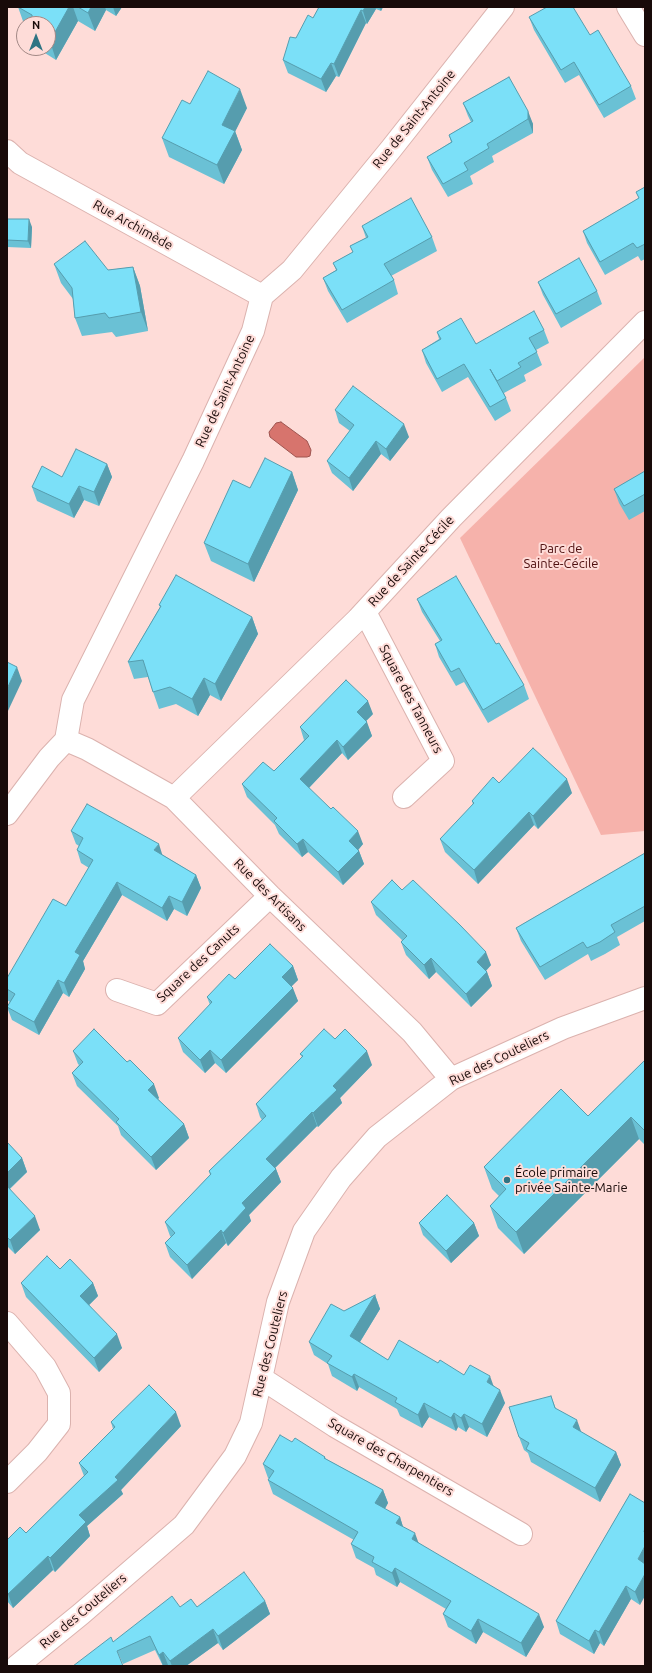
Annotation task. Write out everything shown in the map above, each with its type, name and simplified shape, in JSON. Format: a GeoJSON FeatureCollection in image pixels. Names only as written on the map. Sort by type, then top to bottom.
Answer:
{"type":"FeatureCollection","features":[{"type":"Feature","properties":{"kind":"street","name":"Rue de Saint-Antoine"},"geometry":{"type":"LineString","coordinates":[[66,740],[73,700],[196,454],[253,331],[262,296],[292,270],[391,149],[503,7]]}},
{"type":"Feature","properties":{"kind":"street"},"geometry":{"type":"LineString","coordinates":[[628,7],[645,36]]}},
{"type":"Feature","properties":{"kind":"street","name":"Rue Archimède"},"geometry":{"type":"LineString","coordinates":[[7,151],[20,163],[262,296]]}},
{"type":"Feature","properties":{"kind":"street","name":"Rue de Sainte-Cécile"},"geometry":{"type":"LineString","coordinates":[[174,798],[365,612],[451,518],[645,322]]}},
{"type":"Feature","properties":{"kind":"street","name":"Square des Tanneurs"},"geometry":{"type":"LineString","coordinates":[[365,612],[443,761],[404,796]]}},
{"type":"Feature","properties":{"kind":"street"},"geometry":{"type":"LineString","coordinates":[[7,814],[49,758],[66,740]]}},
{"type":"Feature","properties":{"kind":"street","name":"Rue des Artisans"},"geometry":{"type":"LineString","coordinates":[[66,740],[87,749],[174,798],[270,896],[412,1032],[451,1079]]}},
{"type":"Feature","properties":{"kind":"street","name":"Square des Canuts"},"geometry":{"type":"LineString","coordinates":[[117,990],[156,1004],[270,896]]}},
{"type":"Feature","properties":{"kind":"street","name":"Rue des Couteliers"},"geometry":{"type":"LineString","coordinates":[[17,1666],[81,1614],[184,1525],[235,1456],[251,1423],[278,1302],[304,1231],[340,1178],[377,1137],[451,1079],[563,1028],[645,998]]}},
{"type":"Feature","properties":{"kind":"street"},"geometry":{"type":"LineString","coordinates":[[7,1323],[44,1367],[59,1394],[59,1424],[37,1452],[7,1482]]}},
{"type":"Feature","properties":{"kind":"street","name":"Square des Charpentiers"},"geometry":{"type":"LineString","coordinates":[[261,1378],[336,1426],[521,1534]]}},
{"type":"Feature","properties":{"kind":"green space","name":"Parc de Sainte-Cécile"},"geometry":{"type":"Polygon","coordinates":[[[645,357],[645,831],[601,835],[460,538],[645,357]]]}},
{"type":"Feature","properties":{"kind":"shaded area"},"geometry":{"type":"Polygon","coordinates":[[[281,422],[307,441],[311,450],[310,456],[296,457],[270,437],[269,432],[276,423],[281,422]]]}},
{"type":"Feature","properties":{"kind":"building"},"geometry":{"type":"Polygon","coordinates":[[[18,7],[69,7],[56,30],[56,16],[32,15],[18,7]]]}},
{"type":"Feature","properties":{"kind":"building"},"geometry":{"type":"Polygon","coordinates":[[[78,7],[91,7],[88,13],[78,7]]]}},
{"type":"Feature","properties":{"kind":"building"},"geometry":{"type":"Polygon","coordinates":[[[319,7],[365,7],[363,11],[361,10],[334,64],[331,63],[321,79],[283,60],[290,37],[296,38],[308,15],[313,18],[319,7]]]}},
{"type":"Feature","properties":{"kind":"building"},"geometry":{"type":"Polygon","coordinates":[[[547,7],[573,7],[590,35],[598,30],[631,86],[599,105],[574,62],[561,70],[529,17],[547,7]]]}},
{"type":"Feature","properties":{"kind":"building"},"geometry":{"type":"Polygon","coordinates":[[[208,71],[240,89],[222,125],[235,131],[217,165],[162,138],[182,100],[190,104],[208,71]]]}},
{"type":"Feature","properties":{"kind":"building"},"geometry":{"type":"Polygon","coordinates":[[[509,77],[528,111],[528,119],[487,144],[489,148],[464,163],[468,170],[443,184],[427,157],[452,142],[449,135],[473,121],[463,103],[509,77]]]}},
{"type":"Feature","properties":{"kind":"building"},"geometry":{"type":"Polygon","coordinates":[[[645,187],[645,244],[637,248],[633,243],[600,262],[583,231],[639,198],[636,192],[645,187]]]}},
{"type":"Feature","properties":{"kind":"building"},"geometry":{"type":"Polygon","coordinates":[[[411,198],[432,237],[384,264],[394,280],[342,310],[323,278],[337,270],[333,263],[353,252],[350,246],[368,237],[362,226],[411,198]]]}},
{"type":"Feature","properties":{"kind":"building"},"geometry":{"type":"Polygon","coordinates":[[[7,219],[29,219],[28,241],[7,240],[7,219]]]}},
{"type":"Feature","properties":{"kind":"building"},"geometry":{"type":"Polygon","coordinates":[[[85,241],[108,270],[133,267],[141,312],[109,318],[105,313],[75,318],[72,288],[54,264],[85,241]]]}},
{"type":"Feature","properties":{"kind":"building"},"geometry":{"type":"Polygon","coordinates":[[[579,258],[597,291],[556,314],[538,282],[579,258]]]}},
{"type":"Feature","properties":{"kind":"building"},"geometry":{"type":"Polygon","coordinates":[[[534,311],[544,330],[529,338],[537,352],[518,363],[521,367],[497,381],[490,369],[506,398],[490,407],[464,364],[437,379],[422,350],[441,339],[437,332],[461,318],[476,344],[534,311]]]}},
{"type":"Feature","properties":{"kind":"building"},"geometry":{"type":"Polygon","coordinates":[[[353,386],[404,424],[386,449],[376,441],[349,478],[327,461],[354,425],[335,410],[353,386]]]}},
{"type":"Feature","properties":{"kind":"building"},"geometry":{"type":"Polygon","coordinates":[[[76,449],[107,464],[94,492],[79,486],[69,504],[32,487],[42,466],[62,477],[76,449]]]}},
{"type":"Feature","properties":{"kind":"building"},"geometry":{"type":"Polygon","coordinates":[[[265,458],[292,472],[248,564],[204,543],[233,480],[250,488],[265,458]]]}},
{"type":"Feature","properties":{"kind":"building"},"geometry":{"type":"Polygon","coordinates":[[[645,471],[645,494],[624,506],[614,489],[645,471]]]}},
{"type":"Feature","properties":{"kind":"building"},"geometry":{"type":"Polygon","coordinates":[[[176,575],[252,617],[215,684],[204,678],[192,699],[170,687],[153,692],[143,660],[128,662],[161,606],[159,605],[176,575]]]}},
{"type":"Feature","properties":{"kind":"building"},"geometry":{"type":"Polygon","coordinates":[[[456,576],[496,644],[499,643],[524,685],[483,710],[459,668],[451,672],[435,644],[442,640],[417,599],[456,576]]]}},
{"type":"Feature","properties":{"kind":"building"},"geometry":{"type":"Polygon","coordinates":[[[7,662],[17,667],[7,689],[7,662]]]}},
{"type":"Feature","properties":{"kind":"building"},"geometry":{"type":"Polygon","coordinates":[[[346,680],[368,701],[357,712],[367,722],[343,747],[337,740],[300,779],[331,809],[333,807],[358,831],[349,841],[359,851],[338,872],[303,839],[297,844],[274,821],[277,818],[242,784],[263,762],[274,771],[309,736],[300,727],[346,680]]]}},
{"type":"Feature","properties":{"kind":"building"},"geometry":{"type":"Polygon","coordinates":[[[533,748],[567,779],[533,816],[529,812],[474,870],[440,839],[474,803],[472,801],[493,777],[499,783],[533,748]]]}},
{"type":"Feature","properties":{"kind":"building"},"geometry":{"type":"Polygon","coordinates":[[[87,804],[159,844],[154,850],[196,875],[182,902],[169,896],[162,908],[117,882],[75,952],[80,955],[64,983],[58,980],[34,1022],[7,1007],[15,994],[7,989],[7,978],[53,899],[66,906],[93,860],[77,850],[83,838],[71,831],[87,804]]]}},
{"type":"Feature","properties":{"kind":"building"},"geometry":{"type":"Polygon","coordinates":[[[645,853],[645,906],[611,925],[615,932],[600,942],[587,948],[583,942],[540,967],[516,928],[645,853]]]}},
{"type":"Feature","properties":{"kind":"building"},"geometry":{"type":"Polygon","coordinates":[[[392,880],[402,890],[413,880],[486,952],[477,962],[487,972],[466,994],[431,958],[424,965],[401,942],[407,936],[371,902],[392,880]]]}},
{"type":"Feature","properties":{"kind":"building"},"geometry":{"type":"Polygon","coordinates":[[[270,944],[293,966],[282,977],[293,988],[221,1060],[210,1050],[200,1060],[178,1038],[212,1002],[207,997],[229,974],[235,979],[270,944]]]}},
{"type":"Feature","properties":{"kind":"building"},"geometry":{"type":"Polygon","coordinates":[[[94,1029],[127,1062],[130,1060],[154,1084],[148,1090],[184,1124],[151,1157],[116,1122],[119,1119],[72,1073],[83,1062],[73,1051],[94,1029]]]}},
{"type":"Feature","properties":{"kind":"building"},"geometry":{"type":"Polygon","coordinates":[[[324,1029],[335,1039],[345,1029],[367,1051],[333,1086],[337,1090],[313,1113],[312,1112],[266,1159],[276,1169],[242,1203],[246,1208],[223,1233],[221,1230],[187,1265],[165,1243],[175,1233],[165,1222],[211,1174],[209,1171],[266,1116],[256,1104],[303,1056],[300,1054],[324,1029]]]}},
{"type":"Feature","properties":{"kind":"building"},"geometry":{"type":"Polygon","coordinates":[[[645,1060],[645,1131],[631,1117],[516,1232],[490,1206],[506,1189],[484,1167],[561,1089],[588,1116],[645,1060]]]}},
{"type":"Feature","properties":{"kind":"building"},"geometry":{"type":"Polygon","coordinates":[[[7,1142],[22,1158],[7,1173],[7,1142]]]}},
{"type":"Feature","properties":{"kind":"building"},"geometry":{"type":"Polygon","coordinates":[[[7,1186],[35,1216],[10,1240],[7,1237],[7,1186]]]}},
{"type":"Feature","properties":{"kind":"building"},"geometry":{"type":"Polygon","coordinates":[[[447,1195],[474,1223],[446,1251],[419,1223],[447,1195]]]}},
{"type":"Feature","properties":{"kind":"building"},"geometry":{"type":"Polygon","coordinates":[[[47,1256],[60,1269],[70,1259],[93,1283],[80,1296],[117,1334],[94,1358],[21,1283],[47,1256]]]}},
{"type":"Feature","properties":{"kind":"building"},"geometry":{"type":"Polygon","coordinates":[[[375,1295],[350,1336],[388,1360],[399,1340],[438,1363],[440,1360],[464,1375],[470,1365],[490,1376],[487,1382],[500,1390],[482,1424],[464,1414],[461,1418],[454,1413],[451,1418],[424,1403],[418,1415],[395,1402],[397,1398],[354,1374],[352,1377],[327,1363],[332,1356],[309,1342],[331,1304],[344,1311],[375,1295]]]}},
{"type":"Feature","properties":{"kind":"building"},"geometry":{"type":"Polygon","coordinates":[[[149,1385],[176,1412],[115,1477],[118,1480],[79,1515],[86,1522],[50,1558],[48,1556],[8,1594],[7,1540],[20,1527],[26,1533],[88,1472],[79,1463],[115,1427],[111,1422],[149,1385]]]}},
{"type":"Feature","properties":{"kind":"building"},"geometry":{"type":"Polygon","coordinates":[[[551,1396],[555,1408],[577,1420],[573,1427],[616,1452],[595,1488],[526,1449],[529,1443],[519,1437],[509,1407],[551,1396]]]}},
{"type":"Feature","properties":{"kind":"building"},"geometry":{"type":"Polygon","coordinates":[[[280,1435],[292,1442],[295,1438],[325,1457],[324,1458],[383,1490],[375,1503],[400,1517],[396,1523],[415,1533],[412,1539],[539,1614],[521,1643],[478,1619],[471,1631],[443,1614],[451,1601],[395,1568],[392,1573],[372,1562],[374,1557],[351,1544],[358,1532],[268,1480],[274,1471],[263,1464],[280,1435]]]}},
{"type":"Feature","properties":{"kind":"building"},"geometry":{"type":"Polygon","coordinates":[[[630,1494],[645,1503],[645,1546],[638,1559],[645,1564],[645,1574],[635,1592],[626,1586],[599,1632],[595,1630],[589,1641],[556,1621],[630,1494]]]}},
{"type":"Feature","properties":{"kind":"building"},"geometry":{"type":"Polygon","coordinates":[[[244,1572],[265,1601],[218,1636],[213,1629],[170,1661],[163,1652],[159,1655],[150,1636],[117,1651],[123,1666],[73,1666],[111,1637],[113,1642],[172,1596],[180,1607],[191,1599],[197,1607],[244,1572]]]}},
{"type":"Feature","properties":{"kind":"place","name":"École primaire privée Sainte-Marie"},"geometry":{"type":"Point","coordinates":[507,1180]}}]}
